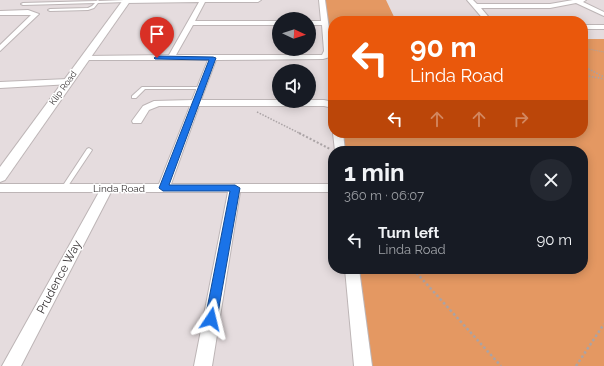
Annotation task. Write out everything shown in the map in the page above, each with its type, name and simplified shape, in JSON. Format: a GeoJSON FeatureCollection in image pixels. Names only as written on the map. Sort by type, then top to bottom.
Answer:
{"type":"FeatureCollection","features":[{"type":"Feature","properties":{"kind":"street"},"geometry":{"type":"LineString","coordinates":[[126,0],[258,0]]}},
{"type":"Feature","properties":{"kind":"street","name":"Klip Road"},"geometry":{"type":"LineString","coordinates":[[0,177],[126,0]]}},
{"type":"Feature","properties":{"kind":"street"},"geometry":{"type":"LineString","coordinates":[[85,58],[316,58],[326,56],[328,53],[322,0]]}},
{"type":"Feature","properties":{"kind":"street"},"geometry":{"type":"LineString","coordinates":[[470,0],[485,16]]}},
{"type":"Feature","properties":{"kind":"street"},"geometry":{"type":"LineString","coordinates":[[171,58],[203,1]]}},
{"type":"Feature","properties":{"kind":"street"},"geometry":{"type":"LineString","coordinates":[[476,6],[554,6],[580,1],[604,14]]}},
{"type":"Feature","properties":{"kind":"street"},"geometry":{"type":"LineString","coordinates":[[0,13],[28,12],[36,14],[0,49]]}},
{"type":"Feature","properties":{"kind":"street"},"geometry":{"type":"LineString","coordinates":[[191,23],[272,23]]}},
{"type":"Feature","properties":{"kind":"street"},"geometry":{"type":"LineString","coordinates":[[316,23],[325,23]]}},
{"type":"Feature","properties":{"kind":"street"},"geometry":{"type":"LineString","coordinates":[[588,27],[604,27]]}},
{"type":"Feature","properties":{"kind":"street"},"geometry":{"type":"LineString","coordinates":[[163,188],[213,58]]}},
{"type":"Feature","properties":{"kind":"street"},"geometry":{"type":"LineString","coordinates":[[0,85],[68,82]]}},
{"type":"Feature","properties":{"kind":"street"},"geometry":{"type":"LineString","coordinates":[[137,121],[146,108],[157,103],[241,102],[328,104]]}},
{"type":"Feature","properties":{"kind":"street","name":"Linda Road"},"geometry":{"type":"LineString","coordinates":[[0,188],[328,188]]}},
{"type":"Feature","properties":{"kind":"street","name":"Prudence Way"},"geometry":{"type":"LineString","coordinates":[[11,366],[107,188]]}},
{"type":"Feature","properties":{"kind":"street"},"geometry":{"type":"LineString","coordinates":[[202,366],[235,188]]}},
{"type":"Feature","properties":{"kind":"street"},"geometry":{"type":"LineString","coordinates":[[353,274],[363,366]]}},
{"type":"Feature","properties":{"kind":"lane"},"geometry":{"type":"LineString","coordinates":[[23,4],[126,0]]}},
{"type":"Feature","properties":{"kind":"lane"},"geometry":{"type":"LineString","coordinates":[[50,10],[88,9],[93,7],[98,1]]}},
{"type":"Feature","properties":{"kind":"lane"},"geometry":{"type":"LineString","coordinates":[[134,97],[144,88],[202,88]]}},
{"type":"Feature","properties":{"kind":"lane"},"geometry":{"type":"LineString","coordinates":[[64,188],[89,150]]}},
{"type":"Feature","properties":{"kind":"path"},"geometry":{"type":"LineString","coordinates":[[588,49],[604,52]]}},
{"type":"Feature","properties":{"kind":"path"},"geometry":{"type":"LineString","coordinates":[[588,69],[604,78]]}},
{"type":"Feature","properties":{"kind":"path"},"geometry":{"type":"LineString","coordinates":[[588,76],[604,78]]}},
{"type":"Feature","properties":{"kind":"path"},"geometry":{"type":"LineString","coordinates":[[241,102],[241,104],[328,148]]}},
{"type":"Feature","properties":{"kind":"path"},"geometry":{"type":"LineString","coordinates":[[418,274],[502,366]]}},
{"type":"Feature","properties":{"kind":"path"},"geometry":{"type":"LineString","coordinates":[[576,366],[604,324]]}},
{"type":"Feature","properties":{"kind":"shaded area"},"geometry":{"type":"Polygon","coordinates":[[[325,0],[386,0],[394,16],[328,16],[328,22],[325,0]]]}},
{"type":"Feature","properties":{"kind":"shaded area"},"geometry":{"type":"Polygon","coordinates":[[[588,39],[604,39],[604,366],[369,366],[358,274],[588,274],[588,146],[342,146],[342,138],[588,138],[588,39]]]}},
{"type":"Feature","properties":{"kind":"route"},"geometry":{"type":"LineString","coordinates":[[157,58],[213,58],[163,188],[235,188],[211,319]]}}]}
